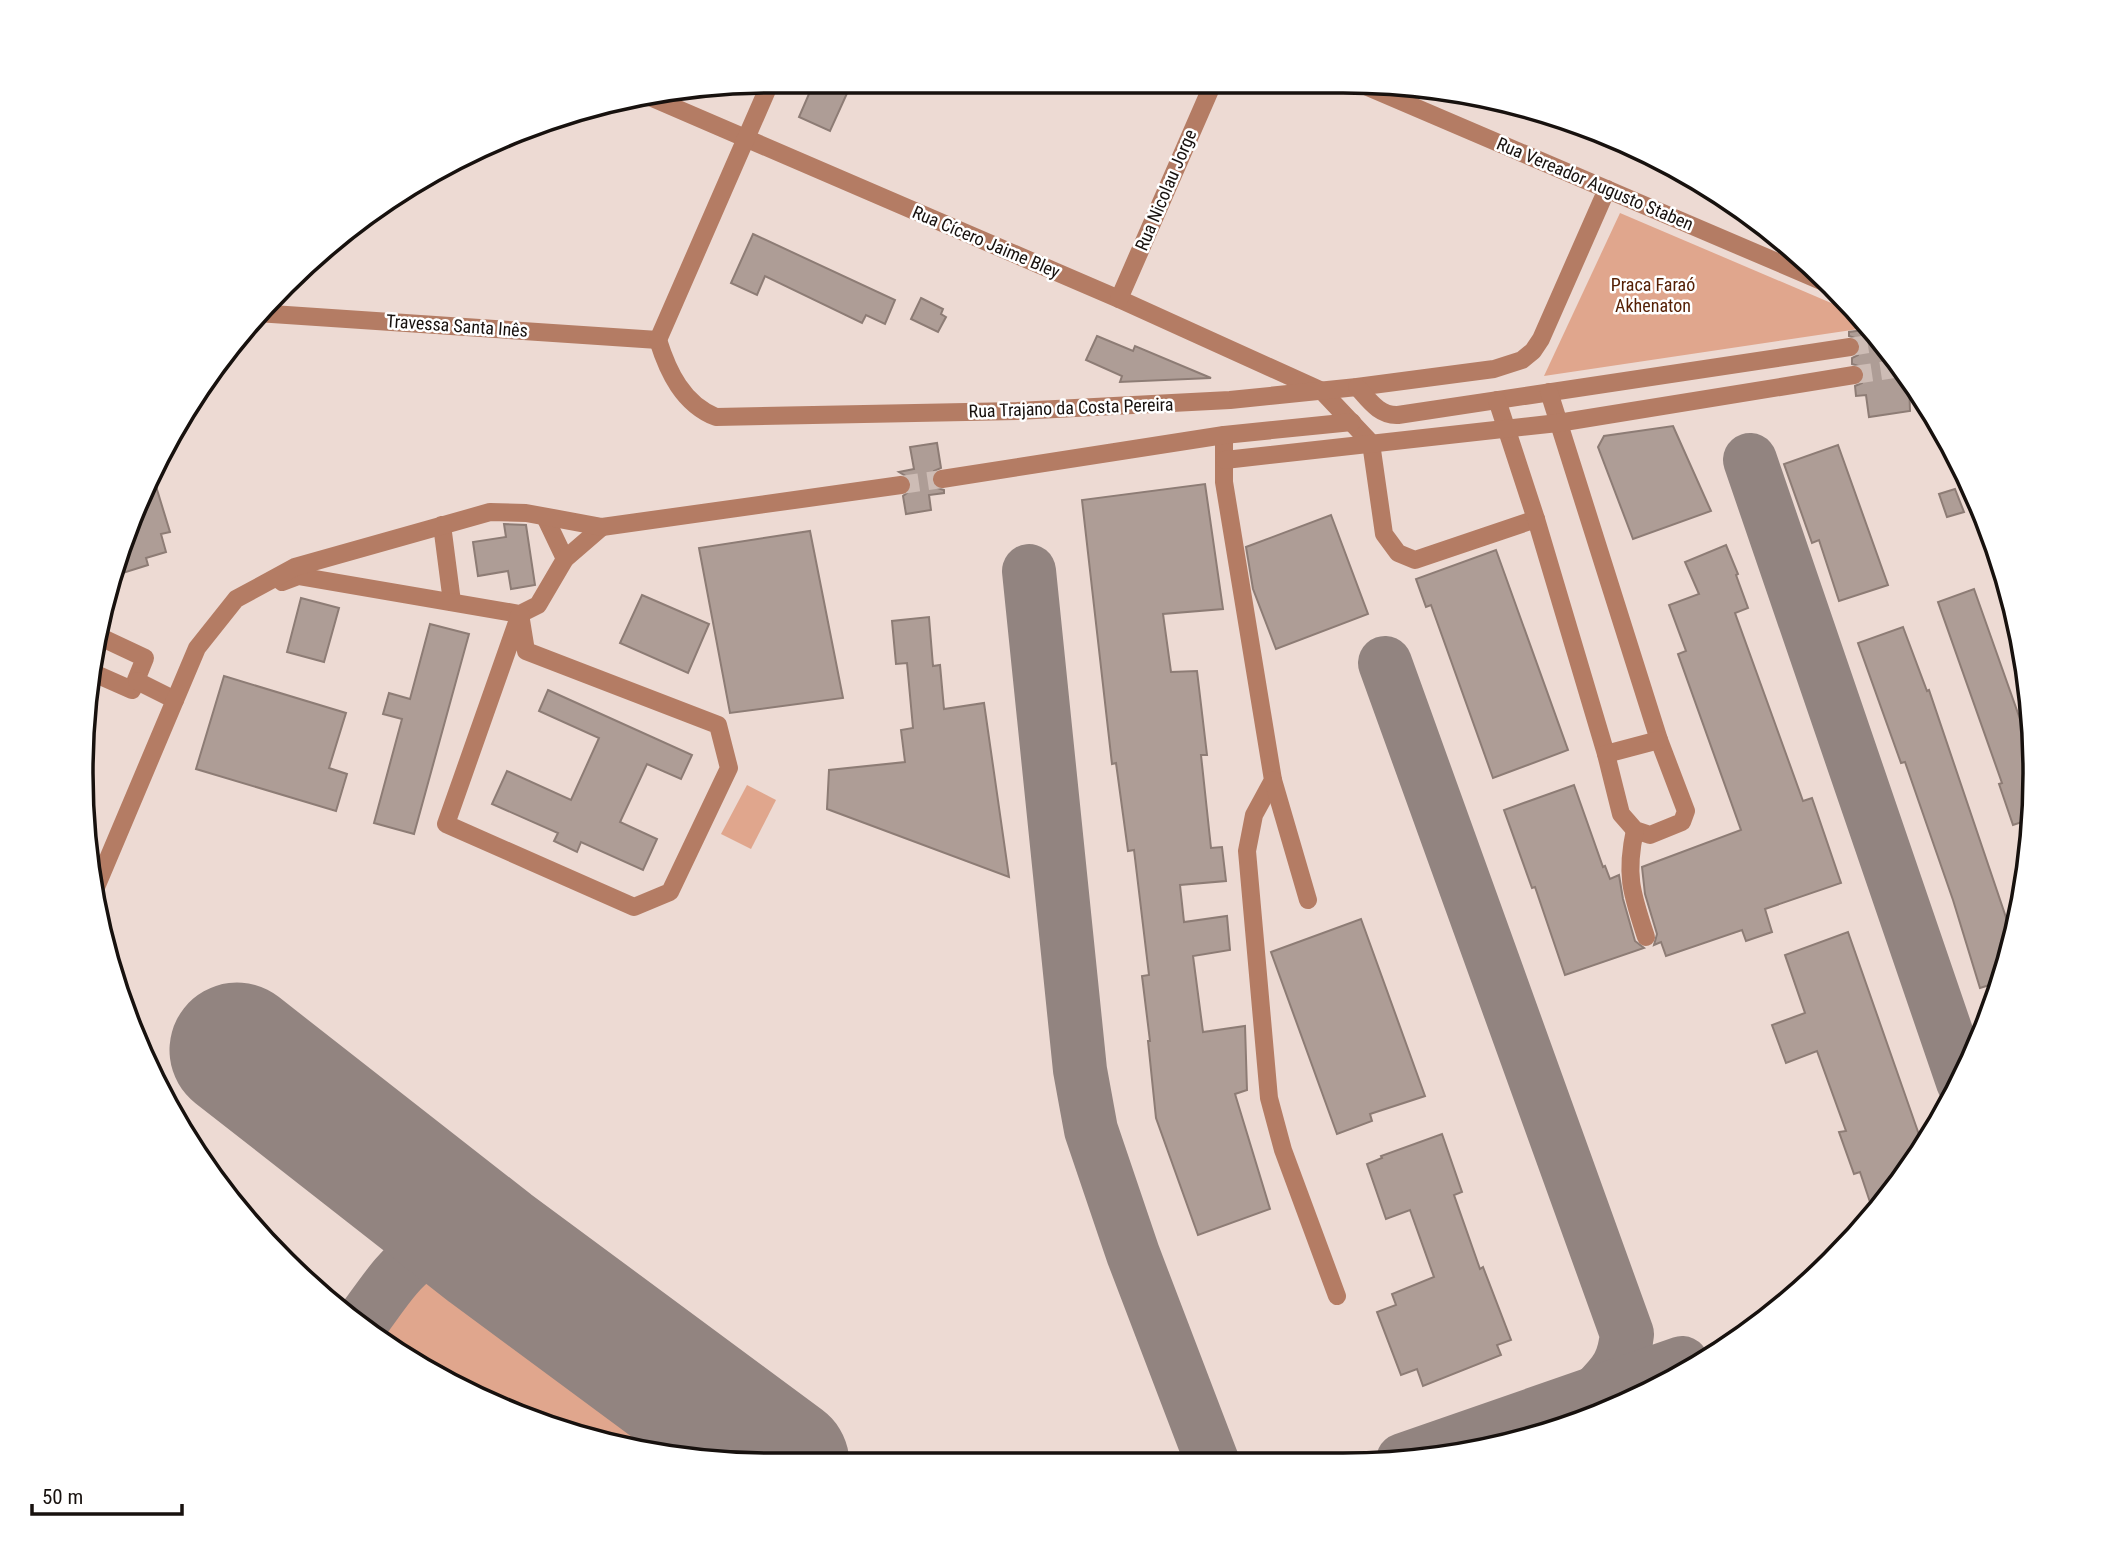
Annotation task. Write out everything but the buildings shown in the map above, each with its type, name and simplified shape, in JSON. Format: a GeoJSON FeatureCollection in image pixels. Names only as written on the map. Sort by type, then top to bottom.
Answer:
{"type":"FeatureCollection","features":[{"type":"Feature","properties":{"kind":"street"},"geometry":{"type":"LineString","coordinates":[[658,340],[766,93]]}},
{"type":"Feature","properties":{"kind":"street","name":"Rua Nicolau Jorge"},"geometry":{"type":"LineString","coordinates":[[1119,299],[1207,93]]}},
{"type":"Feature","properties":{"kind":"street","name":"Rua Vereador Augusto Staben"},"geometry":{"type":"LineString","coordinates":[[1384,94],[1805,274]]}},
{"type":"Feature","properties":{"kind":"street","name":"Rua Cícero Jaime Bley"},"geometry":{"type":"LineString","coordinates":[[663,102],[1119,299],[1322,391]]}},
{"type":"Feature","properties":{"kind":"street","name":"Rua Trajano da Costa Pereira"},"geometry":{"type":"LineString","coordinates":[[658,340],[666,364],[678,385],[704,412],[716,417],[1093,409],[1322,391],[1494,369],[1522,360],[1541,340],[1607,189]]}},
{"type":"Feature","properties":{"kind":"street","name":"Travessa Santa Inês"},"geometry":{"type":"LineString","coordinates":[[271,314],[658,340]]}},
{"type":"Feature","properties":{"kind":"street"},"geometry":{"type":"LineString","coordinates":[[1357,387],[1381,412],[1389,416],[1850,347]]}},
{"type":"Feature","properties":{"kind":"street"},"geometry":{"type":"LineString","coordinates":[[1226,460],[1558,423],[1845,376],[1831,350]]}},
{"type":"Feature","properties":{"kind":"street"},"geometry":{"type":"LineString","coordinates":[[1322,391],[1371,443],[1384,534],[1398,553],[1415,560],[1536,519]]}},
{"type":"Feature","properties":{"kind":"street"},"geometry":{"type":"LineString","coordinates":[[1497,400],[1536,519],[1606,754],[1621,814],[1635,830],[1650,835],[1682,822],[1686,811],[1659,740],[1549,392]]}},
{"type":"Feature","properties":{"kind":"street"},"geometry":{"type":"LineString","coordinates":[[943,480],[1224,435],[1352,422]]}},
{"type":"Feature","properties":{"kind":"street"},"geometry":{"type":"LineString","coordinates":[[1224,435],[1224,482],[1273,779],[1308,900]]}},
{"type":"Feature","properties":{"kind":"street"},"geometry":{"type":"LineString","coordinates":[[101,875],[197,648],[236,599],[295,567],[489,512],[526,513],[602,527],[901,485]]}},
{"type":"Feature","properties":{"kind":"street"},"geometry":{"type":"LineString","coordinates":[[545,517],[565,559]]}},
{"type":"Feature","properties":{"kind":"street"},"geometry":{"type":"LineString","coordinates":[[443,525],[452,602]]}},
{"type":"Feature","properties":{"kind":"street"},"geometry":{"type":"LineString","coordinates":[[236,599],[298,576],[520,614],[538,605],[565,559],[602,527]]}},
{"type":"Feature","properties":{"kind":"street"},"geometry":{"type":"LineString","coordinates":[[520,614],[526,652],[718,724],[729,768],[670,892],[634,907],[446,824],[520,614]]}},
{"type":"Feature","properties":{"kind":"street"},"geometry":{"type":"LineString","coordinates":[[100,676],[132,691],[145,658],[106,640]]}},
{"type":"Feature","properties":{"kind":"street"},"geometry":{"type":"LineString","coordinates":[[137,681],[175,700]]}},
{"type":"Feature","properties":{"kind":"street"},"geometry":{"type":"LineString","coordinates":[[1606,754],[1659,740]]}},
{"type":"Feature","properties":{"kind":"street"},"geometry":{"type":"LineString","coordinates":[[1273,779],[1254,815],[1247,851],[1269,1098],[1283,1150],[1337,1296]]}},
{"type":"Feature","properties":{"kind":"street"},"geometry":{"type":"LineString","coordinates":[[1635,830],[1630,855],[1630,888],[1646,937]]}},
{"type":"Feature","properties":{"kind":"green space","name":"Praca Faraó Akhenaton"},"geometry":{"type":"Polygon","coordinates":[[[1620,213],[1836,305],[1858,329],[1544,376],[1620,213]]]}},
{"type":"Feature","properties":{"kind":"green space"},"geometry":{"type":"Polygon","coordinates":[[[747,785],[776,800],[751,849],[721,834],[747,785]]]}},
{"type":"Feature","properties":{"kind":"green space"},"geometry":{"type":"Polygon","coordinates":[[[439,1257],[692,1448],[640,1440],[554,1417],[472,1383],[395,1339],[375,1325],[416,1266],[439,1257]]]}},
{"type":"Feature","properties":{"kind":"taxiway"},"geometry":{"type":"LineString","coordinates":[[1750,460],[1957,1065]]}},
{"type":"Feature","properties":{"kind":"taxiway"},"geometry":{"type":"LineString","coordinates":[[1029,571],[1080,1070],[1091,1130],[1133,1254],[1209,1453]]}},
{"type":"Feature","properties":{"kind":"taxiway"},"geometry":{"type":"LineString","coordinates":[[1385,663],[1627,1334],[1618,1366],[1597,1392]]}},
{"type":"Feature","properties":{"kind":"taxiway"},"geometry":{"type":"LineString","coordinates":[[365,1317],[398,1275],[426,1252],[443,1246],[464,1244],[490,1248]]}},
{"type":"Feature","properties":{"kind":"taxiway"},"geometry":{"type":"LineString","coordinates":[[1447,1445],[1680,1364]]}},
{"type":"Feature","properties":{"kind":"runway"},"geometry":{"type":"LineString","coordinates":[[237,1050],[490,1248],[767,1453]]}},
{"type":"Feature","properties":{"kind":"tunnel"},"geometry":{"type":"LineString","coordinates":[[1850,347],[1870,344]]}},
{"type":"Feature","properties":{"kind":"tunnel"},"geometry":{"type":"LineString","coordinates":[[1854,375],[1891,370]]}},
{"type":"Feature","properties":{"kind":"tunnel"},"geometry":{"type":"LineString","coordinates":[[901,485],[942,479]]}}]}
